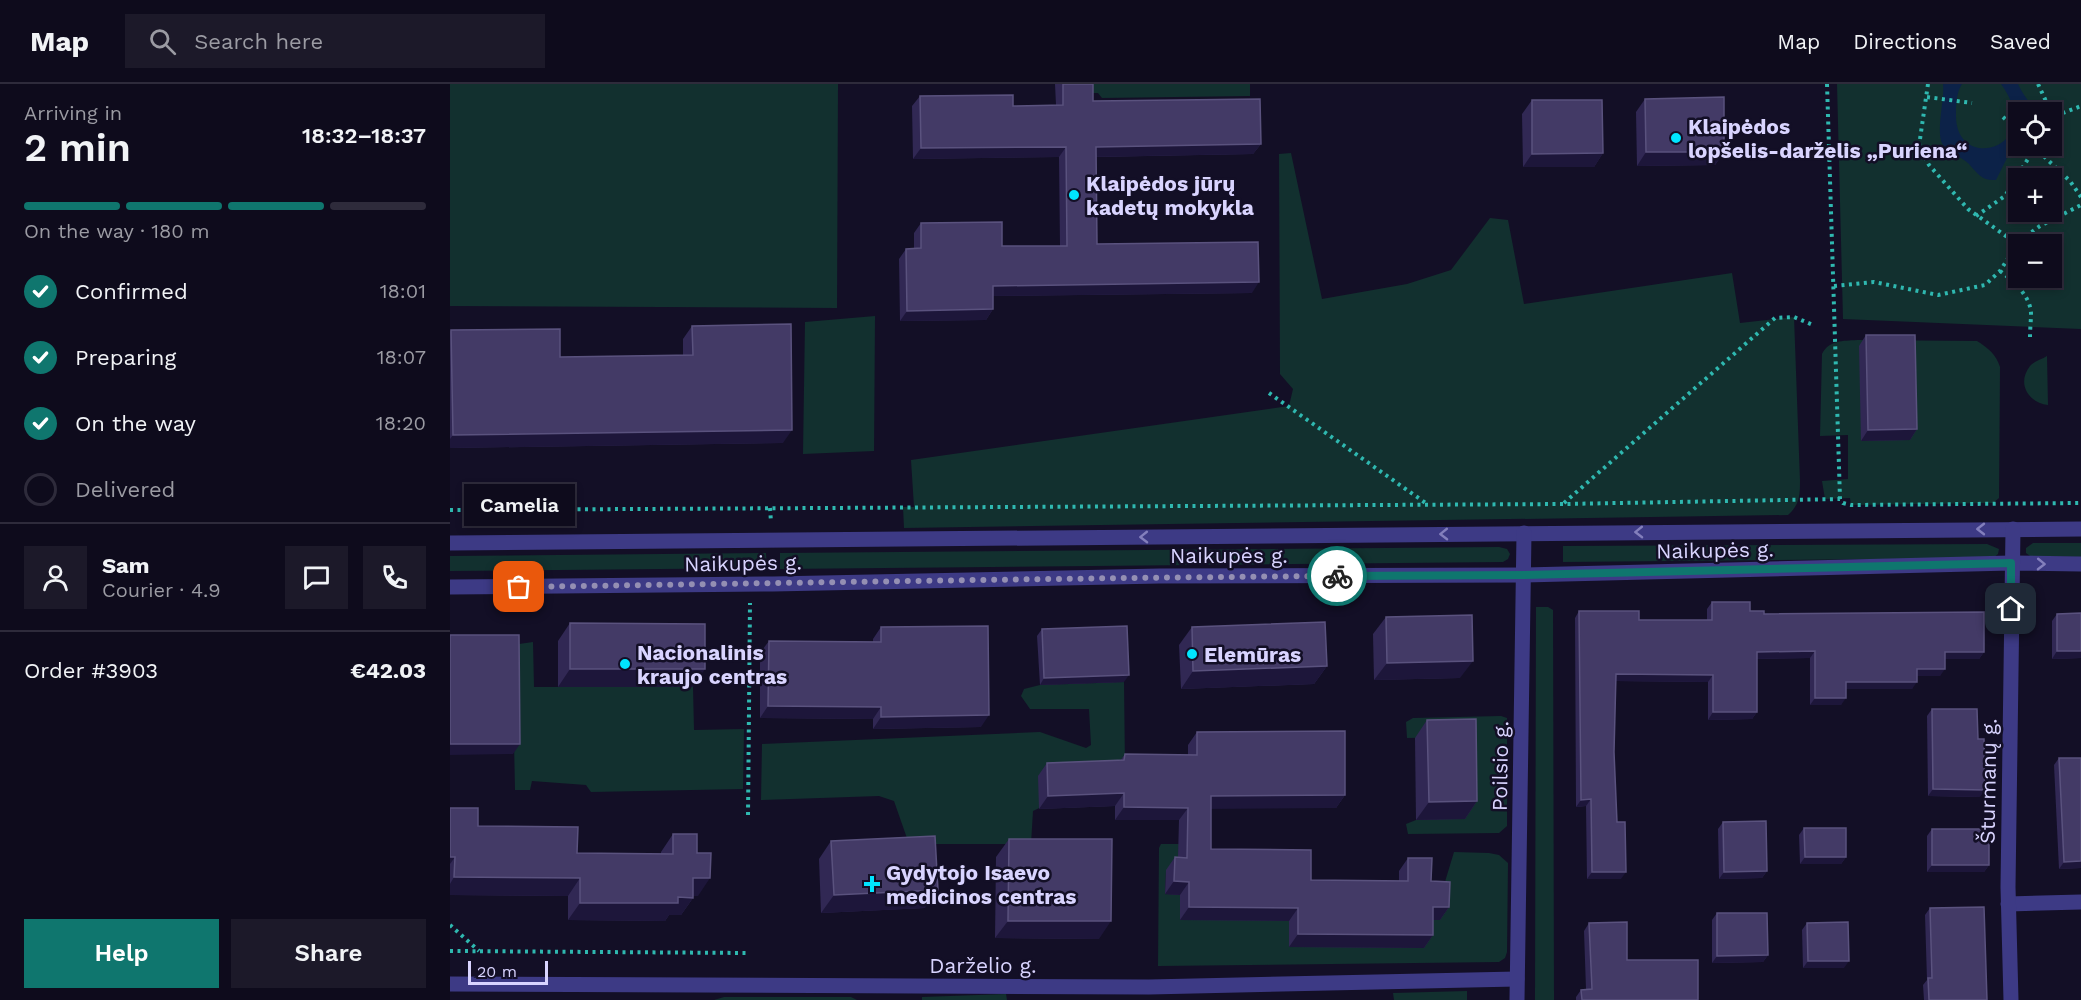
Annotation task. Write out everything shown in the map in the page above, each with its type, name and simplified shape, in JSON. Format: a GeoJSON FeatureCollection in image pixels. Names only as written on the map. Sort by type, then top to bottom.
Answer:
{"type":"FeatureCollection","features":[{"type":"Feature","properties":{"kind":"street","name":"Šturmanų g."},"geometry":{"type":"LineString","coordinates":[[2011,1000],[2008,904],[2013,529]]}},
{"type":"Feature","properties":{"kind":"street","name":"Naikupės g."},"geometry":{"type":"LineString","coordinates":[[450,543],[2081,529]]}},
{"type":"Feature","properties":{"kind":"street","name":"Poilsio g."},"geometry":{"type":"LineString","coordinates":[[1517,1000],[1524,533]]}},
{"type":"Feature","properties":{"kind":"street","name":"Naikupės g."},"geometry":{"type":"LineString","coordinates":[[450,587],[750,585],[1160,576],[1524,575],[2011,563],[2081,564]]}},
{"type":"Feature","properties":{"kind":"street"},"geometry":{"type":"LineString","coordinates":[[2008,904],[2081,903]]}},
{"type":"Feature","properties":{"kind":"street","name":"Darželio g."},"geometry":{"type":"LineString","coordinates":[[450,984],[881,993],[1517,979]]}},
{"type":"Feature","properties":{"kind":"path"},"geometry":{"type":"LineString","coordinates":[[1827,84],[1840,498],[1843,503],[1851,505],[2081,503]]}},
{"type":"Feature","properties":{"kind":"path"},"geometry":{"type":"LineString","coordinates":[[1928,84],[1919,146],[1929,165],[1976,216],[2008,238]]}},
{"type":"Feature","properties":{"kind":"path"},"geometry":{"type":"LineString","coordinates":[[2038,84],[2047,102]]}},
{"type":"Feature","properties":{"kind":"path"},"geometry":{"type":"LineString","coordinates":[[1927,97],[1972,103]]}},
{"type":"Feature","properties":{"kind":"path"},"geometry":{"type":"LineString","coordinates":[[2062,114],[2081,106]]}},
{"type":"Feature","properties":{"kind":"path"},"geometry":{"type":"LineString","coordinates":[[2003,117],[2008,122]]}},
{"type":"Feature","properties":{"kind":"path"},"geometry":{"type":"LineString","coordinates":[[1976,216],[2005,195],[2028,156]]}},
{"type":"Feature","properties":{"kind":"path"},"geometry":{"type":"LineString","coordinates":[[2044,156],[2070,181],[2081,197]]}},
{"type":"Feature","properties":{"kind":"path"},"geometry":{"type":"LineString","coordinates":[[2030,234],[2040,226],[2081,205]]}},
{"type":"Feature","properties":{"kind":"path"},"geometry":{"type":"LineString","coordinates":[[1834,286],[1874,282],[1938,295],[1985,285],[2000,271],[2008,258]]}},
{"type":"Feature","properties":{"kind":"path"},"geometry":{"type":"LineString","coordinates":[[2000,271],[2024,295],[2031,311],[2030,337]]}},
{"type":"Feature","properties":{"kind":"path"},"geometry":{"type":"LineString","coordinates":[[1564,504],[1775,318],[1794,317],[1813,325]]}},
{"type":"Feature","properties":{"kind":"path"},"geometry":{"type":"LineString","coordinates":[[1269,393],[1427,504]]}},
{"type":"Feature","properties":{"kind":"path"},"geometry":{"type":"LineString","coordinates":[[450,510],[1564,504],[1840,498]]}},
{"type":"Feature","properties":{"kind":"path"},"geometry":{"type":"LineString","coordinates":[[748,815],[750,585]]}},
{"type":"Feature","properties":{"kind":"path"},"geometry":{"type":"LineString","coordinates":[[450,924],[480,951]]}},
{"type":"Feature","properties":{"kind":"path"},"geometry":{"type":"LineString","coordinates":[[450,951],[747,953]]}},
{"type":"Feature","properties":{"kind":"green space"},"geometry":{"type":"Polygon","coordinates":[[[450,84],[838,84],[837,308],[450,306],[450,84]]]}},
{"type":"Feature","properties":{"kind":"green space"},"geometry":{"type":"Polygon","coordinates":[[[1086,84],[1250,84],[1250,96],[1102,98],[1098,93],[1086,93],[1086,84]]]}},
{"type":"Feature","properties":{"kind":"green space"},"geometry":{"type":"Polygon","coordinates":[[[1837,84],[2081,84],[2081,329],[1843,319],[1837,84]]]}},
{"type":"Feature","properties":{"kind":"green space"},"geometry":{"type":"Polygon","coordinates":[[[1291,153],[1322,299],[1407,284],[1451,270],[1490,218],[1508,220],[1524,304],[1732,273],[1740,323],[1794,317],[1800,481],[1795,508],[1788,515],[904,528],[903,507],[914,507],[911,460],[1289,406],[1293,389],[1280,374],[1279,154],[1291,153]]]}},
{"type":"Feature","properties":{"kind":"green space"},"geometry":{"type":"Polygon","coordinates":[[[875,316],[874,451],[803,454],[805,322],[875,316]]]}},
{"type":"Feature","properties":{"kind":"green space"},"geometry":{"type":"Polygon","coordinates":[[[1857,340],[1977,341],[1991,352],[2000,367],[1999,498],[1993,503],[1851,505],[1850,498],[1825,499],[1822,481],[1848,479],[1848,435],[1820,436],[1822,354],[1832,344],[1857,340]]]}},
{"type":"Feature","properties":{"kind":"green space"},"geometry":{"type":"Polygon","coordinates":[[[2047,356],[2048,405],[2030,397],[2024,379],[2031,365],[2047,356]]]}},
{"type":"Feature","properties":{"kind":"green space"},"geometry":{"type":"Polygon","coordinates":[[[2033,543],[2081,543],[2081,557],[2030,556],[2026,553],[2026,548],[2033,543]]]}},
{"type":"Feature","properties":{"kind":"green space"},"geometry":{"type":"Polygon","coordinates":[[[1987,544],[1999,549],[1998,554],[1993,558],[1563,562],[1563,546],[1987,544]]]}},
{"type":"Feature","properties":{"kind":"green space"},"geometry":{"type":"Polygon","coordinates":[[[1499,547],[1507,549],[1510,554],[1503,562],[780,569],[780,553],[1499,547]]]}},
{"type":"Feature","properties":{"kind":"green space"},"geometry":{"type":"Polygon","coordinates":[[[766,553],[767,568],[450,571],[450,556],[766,553]]]}},
{"type":"Feature","properties":{"kind":"green space"},"geometry":{"type":"Polygon","coordinates":[[[1536,607],[1548,607],[1553,610],[1554,1000],[1535,1000],[1536,607]]]}},
{"type":"Feature","properties":{"kind":"green space"},"geometry":{"type":"Polygon","coordinates":[[[533,642],[534,687],[693,687],[694,730],[744,729],[743,789],[591,792],[586,785],[532,781],[530,790],[515,790],[512,645],[533,642]]]}},
{"type":"Feature","properties":{"kind":"green space"},"geometry":{"type":"Polygon","coordinates":[[[1124,682],[1125,767],[1033,811],[1031,844],[909,844],[894,801],[879,796],[761,800],[762,744],[1040,732],[1086,748],[1091,745],[1089,709],[1030,709],[1021,696],[1024,689],[1040,685],[1124,682]]]}},
{"type":"Feature","properties":{"kind":"green space"},"geometry":{"type":"Polygon","coordinates":[[[1501,716],[1507,718],[1507,826],[1499,833],[1408,834],[1406,824],[1416,820],[1465,818],[1463,737],[1407,738],[1406,722],[1413,718],[1501,716]]]}},
{"type":"Feature","properties":{"kind":"green space"},"geometry":{"type":"Polygon","coordinates":[[[1161,844],[1179,844],[1178,870],[1166,871],[1165,894],[1180,895],[1180,920],[1441,895],[1454,852],[1499,855],[1508,863],[1507,952],[1505,958],[1499,962],[1158,966],[1159,848],[1161,844]]]}},
{"type":"Feature","properties":{"kind":"green space"},"geometry":{"type":"Polygon","coordinates":[[[1467,991],[1467,1000],[1394,1000],[1393,993],[1467,991]]]}},
{"type":"Feature","properties":{"kind":"green space"},"geometry":{"type":"Polygon","coordinates":[[[1006,994],[1007,1000],[922,1000],[922,997],[1006,994]]]}},
{"type":"Feature","properties":{"kind":"green space"},"geometry":{"type":"Polygon","coordinates":[[[724,997],[851,997],[857,1000],[714,1000],[724,997]]]}},
{"type":"Feature","properties":{"kind":"water"},"geometry":{"type":"Polygon","coordinates":[[[1943,84],[1962,84],[1957,95],[1956,115],[1960,133],[1969,144],[1982,148],[1996,146],[2008,136],[2009,156],[1996,180],[1981,176],[1943,145],[1940,125],[1943,84]]]}},
{"type":"Feature","properties":{"kind":"water"},"geometry":{"type":"Polygon","coordinates":[[[2001,84],[2018,84],[2029,102],[2011,102],[2001,84]]]}},
{"type":"Feature","properties":{"kind":"building","name":"Klaipėdos jūrų kadetų mokykla"},"geometry":{"type":"Polygon","coordinates":[[[1063,84],[1093,84],[1093,101],[1260,99],[1261,144],[1096,147],[1097,244],[1258,242],[1259,282],[993,286],[993,309],[907,311],[906,249],[921,248],[921,223],[1002,222],[1002,246],[1067,246],[1066,147],[921,148],[920,96],[1013,95],[1013,106],[1063,105],[1063,84]]]}},
{"type":"Feature","properties":{"kind":"building","name":"Klaipėdos lopšelis-darželis „Puriena“"},"geometry":{"type":"Polygon","coordinates":[[[1724,97],[1724,152],[1646,152],[1645,99],[1724,97]]]}},
{"type":"Feature","properties":{"kind":"building"},"geometry":{"type":"Polygon","coordinates":[[[1532,100],[1602,100],[1603,153],[1532,154],[1532,100]]]}},
{"type":"Feature","properties":{"kind":"building"},"geometry":{"type":"Polygon","coordinates":[[[791,324],[792,430],[453,435],[451,330],[560,329],[560,357],[693,355],[692,326],[791,324]]]}},
{"type":"Feature","properties":{"kind":"building"},"geometry":{"type":"Polygon","coordinates":[[[1866,335],[1915,335],[1917,429],[1868,430],[1866,335]]]}},
{"type":"Feature","properties":{"kind":"building"},"geometry":{"type":"Polygon","coordinates":[[[1712,602],[1750,602],[1750,611],[1764,611],[1764,614],[1984,612],[1984,652],[1945,652],[1945,669],[1917,669],[1917,682],[1846,682],[1846,698],[1815,698],[1815,651],[1757,652],[1757,712],[1713,712],[1713,675],[1616,674],[1614,752],[1617,822],[1625,822],[1626,872],[1592,872],[1591,799],[1581,800],[1579,611],[1639,611],[1639,620],[1712,620],[1712,602]]]}},
{"type":"Feature","properties":{"kind":"building"},"geometry":{"type":"Polygon","coordinates":[[[2081,613],[2081,651],[2057,651],[2057,614],[2081,613]]]}},
{"type":"Feature","properties":{"kind":"building"},"geometry":{"type":"Polygon","coordinates":[[[1472,615],[1473,661],[1387,663],[1386,617],[1472,615]]]}},
{"type":"Feature","properties":{"kind":"building"},"geometry":{"type":"Polygon","coordinates":[[[1325,622],[1327,666],[1193,671],[1192,627],[1325,622]]]}},
{"type":"Feature","properties":{"kind":"building"},"geometry":{"type":"Polygon","coordinates":[[[570,623],[705,624],[705,669],[570,669],[570,623]]]}},
{"type":"Feature","properties":{"kind":"building"},"geometry":{"type":"Polygon","coordinates":[[[988,626],[989,715],[881,717],[881,707],[768,706],[769,641],[881,642],[881,627],[988,626]]]}},
{"type":"Feature","properties":{"kind":"building"},"geometry":{"type":"Polygon","coordinates":[[[1127,626],[1129,675],[1044,678],[1042,629],[1127,626]]]}},
{"type":"Feature","properties":{"kind":"building"},"geometry":{"type":"Polygon","coordinates":[[[450,635],[519,635],[520,744],[450,744],[450,635]]]}},
{"type":"Feature","properties":{"kind":"building"},"geometry":{"type":"Polygon","coordinates":[[[1932,709],[1977,709],[1978,739],[1984,739],[1985,790],[1933,789],[1932,709]]]}},
{"type":"Feature","properties":{"kind":"building"},"geometry":{"type":"Polygon","coordinates":[[[1476,719],[1477,801],[1429,802],[1427,720],[1476,719]]]}},
{"type":"Feature","properties":{"kind":"building"},"geometry":{"type":"Polygon","coordinates":[[[1345,731],[1345,795],[1211,796],[1211,849],[1311,850],[1311,880],[1408,881],[1408,858],[1432,858],[1431,881],[1450,882],[1449,907],[1433,907],[1433,935],[1298,934],[1298,908],[1189,907],[1189,882],[1174,881],[1175,857],[1187,858],[1188,808],[1124,807],[1124,793],[1048,796],[1047,763],[1124,760],[1125,754],[1197,755],[1197,732],[1345,731]]]}},
{"type":"Feature","properties":{"kind":"building"},"geometry":{"type":"Polygon","coordinates":[[[2059,758],[2081,758],[2081,861],[2064,862],[2059,758]]]}},
{"type":"Feature","properties":{"kind":"building"},"geometry":{"type":"Polygon","coordinates":[[[450,808],[478,808],[478,826],[578,827],[577,853],[673,854],[673,834],[697,834],[697,853],[711,853],[710,878],[693,878],[693,898],[678,897],[678,903],[580,903],[580,878],[454,877],[455,857],[450,857],[450,808]]]}},
{"type":"Feature","properties":{"kind":"building"},"geometry":{"type":"Polygon","coordinates":[[[1766,821],[1767,871],[1724,872],[1723,822],[1766,821]]]}},
{"type":"Feature","properties":{"kind":"building"},"geometry":{"type":"Polygon","coordinates":[[[1804,828],[1846,828],[1846,857],[1805,857],[1804,828]]]}},
{"type":"Feature","properties":{"kind":"building"},"geometry":{"type":"Polygon","coordinates":[[[1932,829],[1989,829],[1989,865],[1932,865],[1932,829]]]}},
{"type":"Feature","properties":{"kind":"building"},"geometry":{"type":"Polygon","coordinates":[[[935,836],[938,890],[834,895],[831,841],[935,836]]]}},
{"type":"Feature","properties":{"kind":"building"},"geometry":{"type":"Polygon","coordinates":[[[1009,839],[1112,839],[1111,921],[1008,921],[1009,839]]]}},
{"type":"Feature","properties":{"kind":"building"},"geometry":{"type":"Polygon","coordinates":[[[1984,907],[1987,1000],[1929,1000],[1928,978],[1932,978],[1930,908],[1984,907]]]}},
{"type":"Feature","properties":{"kind":"building"},"geometry":{"type":"Polygon","coordinates":[[[1717,913],[1767,913],[1768,955],[1717,956],[1717,913]]]}},
{"type":"Feature","properties":{"kind":"building"},"geometry":{"type":"Polygon","coordinates":[[[1627,922],[1627,960],[1698,960],[1698,1000],[1582,1000],[1581,990],[1592,989],[1589,923],[1627,922]]]}},
{"type":"Feature","properties":{"kind":"building"},"geometry":{"type":"Polygon","coordinates":[[[1848,922],[1849,961],[1808,961],[1807,923],[1848,922]]]}},
{"type":"Feature","properties":{"kind":"way so far"},"geometry":{"type":"LineString","coordinates":[[519,587],[1160,576],[1337,576]]}},
{"type":"Feature","properties":{"kind":"place","name":"Klaipėdos lopšelis-darželis „Puriena“"},"geometry":{"type":"Point","coordinates":[1676,138]}},
{"type":"Feature","properties":{"kind":"place","name":"Klaipėdos jūrų kadetų mokykla"},"geometry":{"type":"Point","coordinates":[1074,195]}},
{"type":"Feature","properties":{"kind":"place","name":"Camelia"},"geometry":{"type":"Point","coordinates":[519,587]}},
{"type":"Feature","properties":{"kind":"place","name":"Elemūras"},"geometry":{"type":"Point","coordinates":[1192,654]}},
{"type":"Feature","properties":{"kind":"place","name":"Nacionalinis kraujo centras"},"geometry":{"type":"Point","coordinates":[625,664]}},
{"type":"Feature","properties":{"kind":"place","name":"Gydytojo Isaevo medicinos centras"},"geometry":{"type":"Point","coordinates":[872,884]}},
{"type":"Feature","properties":{"kind":"route"},"geometry":{"type":"LineString","coordinates":[[1337,576],[1524,575],[2011,563],[2011,609]]}}]}
